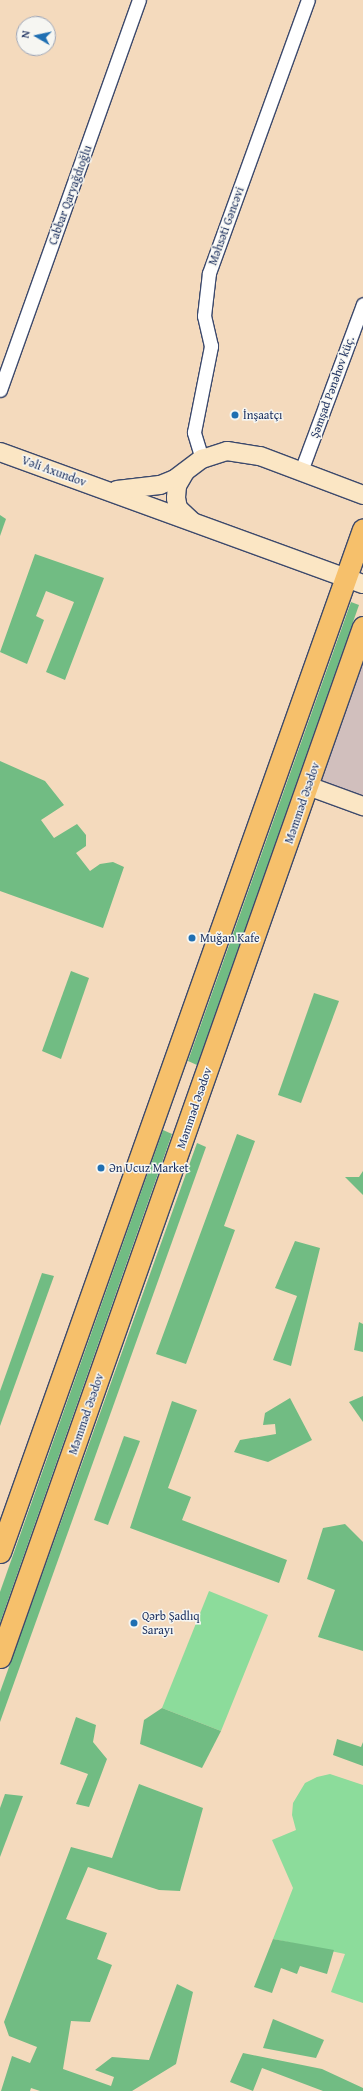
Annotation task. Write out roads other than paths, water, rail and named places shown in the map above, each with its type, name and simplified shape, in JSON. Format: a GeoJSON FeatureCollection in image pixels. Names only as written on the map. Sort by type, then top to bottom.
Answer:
{"type":"FeatureCollection","features":[{"type":"Feature","properties":{"kind":"main road"},"geometry":{"type":"LineString","coordinates":[[0,1552],[354,580],[363,529]]}},
{"type":"Feature","properties":{"kind":"main road","name":"Məmməd Əsədov"},"geometry":{"type":"LineString","coordinates":[[0,1657],[363,627]]}},
{"type":"Feature","properties":{"kind":"street","name":"Cabbar Qaryağdıoğlu"},"geometry":{"type":"LineString","coordinates":[[0,390],[139,0]]}},
{"type":"Feature","properties":{"kind":"street","name":"Məhsəti Gəncəvi"},"geometry":{"type":"LineString","coordinates":[[202,459],[194,432],[211,346],[204,316],[209,274],[308,0]]}},
{"type":"Feature","properties":{"kind":"street","name":"Şəmşad Pənəhov küç."},"geometry":{"type":"LineString","coordinates":[[301,471],[363,304]]}},
{"type":"Feature","properties":{"kind":"street"},"geometry":{"type":"LineString","coordinates":[[108,490],[160,485],[184,472],[202,459],[227,451],[243,452],[301,471],[363,495]]}},
{"type":"Feature","properties":{"kind":"street","name":"Vəli Axundov"},"geometry":{"type":"LineString","coordinates":[[0,452],[354,580]]}},
{"type":"Feature","properties":{"kind":"street"},"geometry":{"type":"LineString","coordinates":[[184,472],[177,486],[176,498],[178,508],[193,522]]}},
{"type":"Feature","properties":{"kind":"street"},"geometry":{"type":"LineString","coordinates":[[308,786],[363,806]]}},
{"type":"Feature","properties":{"kind":"place","name":"İnşaatçı"},"geometry":{"type":"Point","coordinates":[235,415]}},
{"type":"Feature","properties":{"kind":"place","name":"Muğan Kafe"},"geometry":{"type":"Point","coordinates":[192,938]}},
{"type":"Feature","properties":{"kind":"place","name":"Ən Ucuz Market"},"geometry":{"type":"Point","coordinates":[101,1168]}},
{"type":"Feature","properties":{"kind":"place","name":"Qәrb Şadlıq Sarayı"},"geometry":{"type":"Point","coordinates":[134,1623]}}]}
